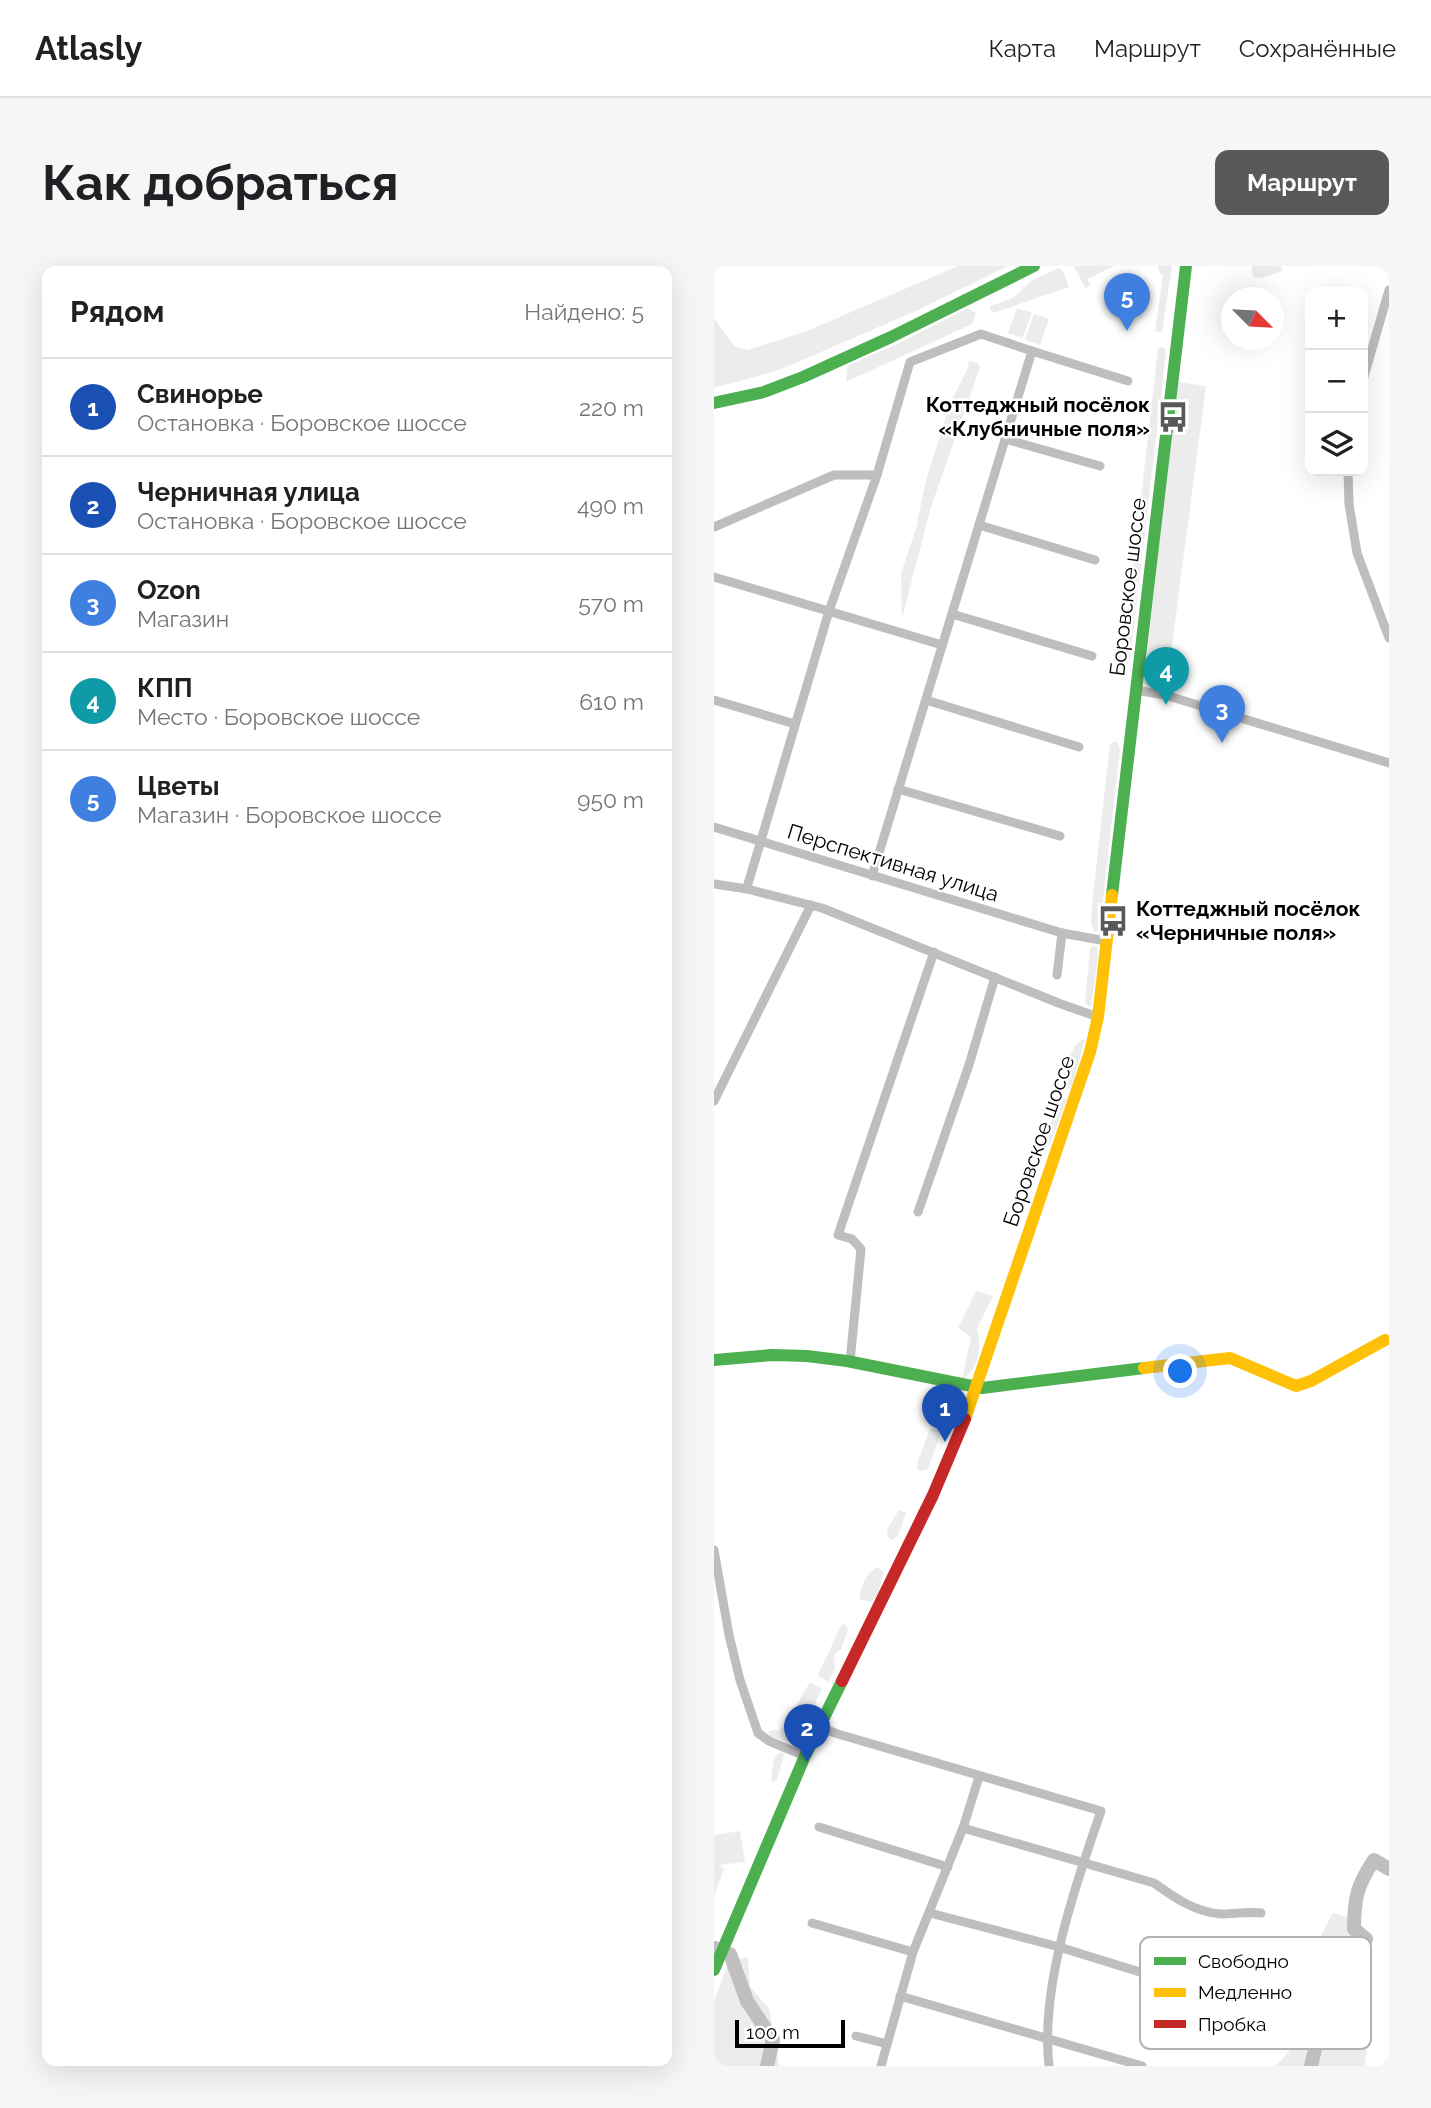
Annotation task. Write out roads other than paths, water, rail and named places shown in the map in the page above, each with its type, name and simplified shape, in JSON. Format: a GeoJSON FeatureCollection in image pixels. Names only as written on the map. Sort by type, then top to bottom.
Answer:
{"type":"FeatureCollection","features":[{"type":"Feature","properties":{"kind":"main road"},"geometry":{"type":"LineString","coordinates":[[714,403],[764,392],[803,377],[1034,266]]}},
{"type":"Feature","properties":{"kind":"main road","name":"Боровское шоссе"},"geometry":{"type":"LineString","coordinates":[[714,1970],[805,1756],[933,1495],[977,1387],[1083,1075],[1098,1017],[1186,266]]}},
{"type":"Feature","properties":{"kind":"main road"},"geometry":{"type":"LineString","coordinates":[[714,1360],[790,1355],[850,1362],[977,1387],[1230,1358],[1296,1386],[1311,1381],[1385,1340]]}},
{"type":"Feature","properties":{"kind":"street"},"geometry":{"type":"LineString","coordinates":[[1368,363],[1389,290]]}},
{"type":"Feature","properties":{"kind":"street"},"geometry":{"type":"LineString","coordinates":[[748,884],[829,611],[877,475],[910,362],[981,334],[1128,381]]}},
{"type":"Feature","properties":{"kind":"street"},"geometry":{"type":"LineString","coordinates":[[872,876],[1032,351]]}},
{"type":"Feature","properties":{"kind":"street"},"geometry":{"type":"LineString","coordinates":[[1005,439],[1100,466]]}},
{"type":"Feature","properties":{"kind":"street"},"geometry":{"type":"LineString","coordinates":[[714,527],[834,475],[877,475]]}},
{"type":"Feature","properties":{"kind":"street"},"geometry":{"type":"LineString","coordinates":[[1348,476],[1349,504],[1357,553],[1389,638]]}},
{"type":"Feature","properties":{"kind":"street"},"geometry":{"type":"LineString","coordinates":[[979,525],[1095,560]]}},
{"type":"Feature","properties":{"kind":"street"},"geometry":{"type":"LineString","coordinates":[[714,577],[942,645]]}},
{"type":"Feature","properties":{"kind":"street"},"geometry":{"type":"LineString","coordinates":[[953,614],[1092,656]]}},
{"type":"Feature","properties":{"kind":"street"},"geometry":{"type":"LineString","coordinates":[[1135,690],[1165,695],[1389,763]]}},
{"type":"Feature","properties":{"kind":"street"},"geometry":{"type":"LineString","coordinates":[[714,700],[795,724]]}},
{"type":"Feature","properties":{"kind":"street"},"geometry":{"type":"LineString","coordinates":[[926,700],[1079,747]]}},
{"type":"Feature","properties":{"kind":"street"},"geometry":{"type":"LineString","coordinates":[[898,789],[1060,836]]}},
{"type":"Feature","properties":{"kind":"street","name":"Перспективная улица"},"geometry":{"type":"LineString","coordinates":[[714,827],[1062,933],[1106,941]]}},
{"type":"Feature","properties":{"kind":"street"},"geometry":{"type":"LineString","coordinates":[[714,884],[811,905],[1098,1017]]}},
{"type":"Feature","properties":{"kind":"street"},"geometry":{"type":"LineString","coordinates":[[714,1101],[811,905]]}},
{"type":"Feature","properties":{"kind":"street"},"geometry":{"type":"LineString","coordinates":[[1057,975],[1062,933]]}},
{"type":"Feature","properties":{"kind":"street"},"geometry":{"type":"LineString","coordinates":[[850,1362],[861,1249],[852,1239],[838,1235],[934,952]]}},
{"type":"Feature","properties":{"kind":"street"},"geometry":{"type":"LineString","coordinates":[[918,1212],[969,1065],[995,977]]}},
{"type":"Feature","properties":{"kind":"street"},"geometry":{"type":"LineString","coordinates":[[714,1550],[729,1635],[740,1680],[758,1733],[769,1741],[805,1756]]}},
{"type":"Feature","properties":{"kind":"street"},"geometry":{"type":"LineString","coordinates":[[819,1727],[979,1777],[1101,1811],[1083,1862],[1059,1947],[1046,2040],[1049,2066]]}},
{"type":"Feature","properties":{"kind":"street"},"geometry":{"type":"LineString","coordinates":[[881,2066],[913,1952],[963,1829],[979,1777]]}},
{"type":"Feature","properties":{"kind":"street"},"geometry":{"type":"LineString","coordinates":[[819,1827],[948,1867]]}},
{"type":"Feature","properties":{"kind":"street"},"geometry":{"type":"LineString","coordinates":[[963,1829],[1154,1883],[1174,1898],[1200,1910],[1223,1914],[1261,1913]]}},
{"type":"Feature","properties":{"kind":"street"},"geometry":{"type":"LineString","coordinates":[[930,1913],[1140,1972]]}},
{"type":"Feature","properties":{"kind":"street"},"geometry":{"type":"LineString","coordinates":[[813,1923],[913,1952]]}},
{"type":"Feature","properties":{"kind":"street"},"geometry":{"type":"LineString","coordinates":[[900,1996],[1142,2066]]}},
{"type":"Feature","properties":{"kind":"street"},"geometry":{"type":"LineString","coordinates":[[856,2036],[887,2044]]}},
{"type":"Feature","properties":{"kind":"waterway"},"geometry":{"type":"LineString","coordinates":[[1364,1937],[1354,1929],[1360,1885],[1374,1860],[1389,1869]]}},
{"type":"Feature","properties":{"kind":"waterway"},"geometry":{"type":"LineString","coordinates":[[730,1954],[747,2001],[773,2040],[767,2066]]}},
{"type":"Feature","properties":{"kind":"waterway"},"geometry":{"type":"LineString","coordinates":[[1311,2066],[1315,2049]]}},
{"type":"Feature","properties":{"kind":"place","name":"Цветы"},"geometry":{"type":"Point","coordinates":[1127,331]}},
{"type":"Feature","properties":{"kind":"place","name":"Коттеджный посёлок «Клубничные поля»"},"geometry":{"type":"Point","coordinates":[1173,417]}},
{"type":"Feature","properties":{"kind":"place","name":"КПП"},"geometry":{"type":"Point","coordinates":[1166,705]}},
{"type":"Feature","properties":{"kind":"place","name":"Ozon"},"geometry":{"type":"Point","coordinates":[1222,743]}},
{"type":"Feature","properties":{"kind":"place","name":"Коттеджный посёлок «Черничные поля»"},"geometry":{"type":"Point","coordinates":[1113,921]}},
{"type":"Feature","properties":{"kind":"place","name":"Свинорье"},"geometry":{"type":"Point","coordinates":[945,1442]}},
{"type":"Feature","properties":{"kind":"place","name":"Черничная улица"},"geometry":{"type":"Point","coordinates":[807,1762]}}]}
